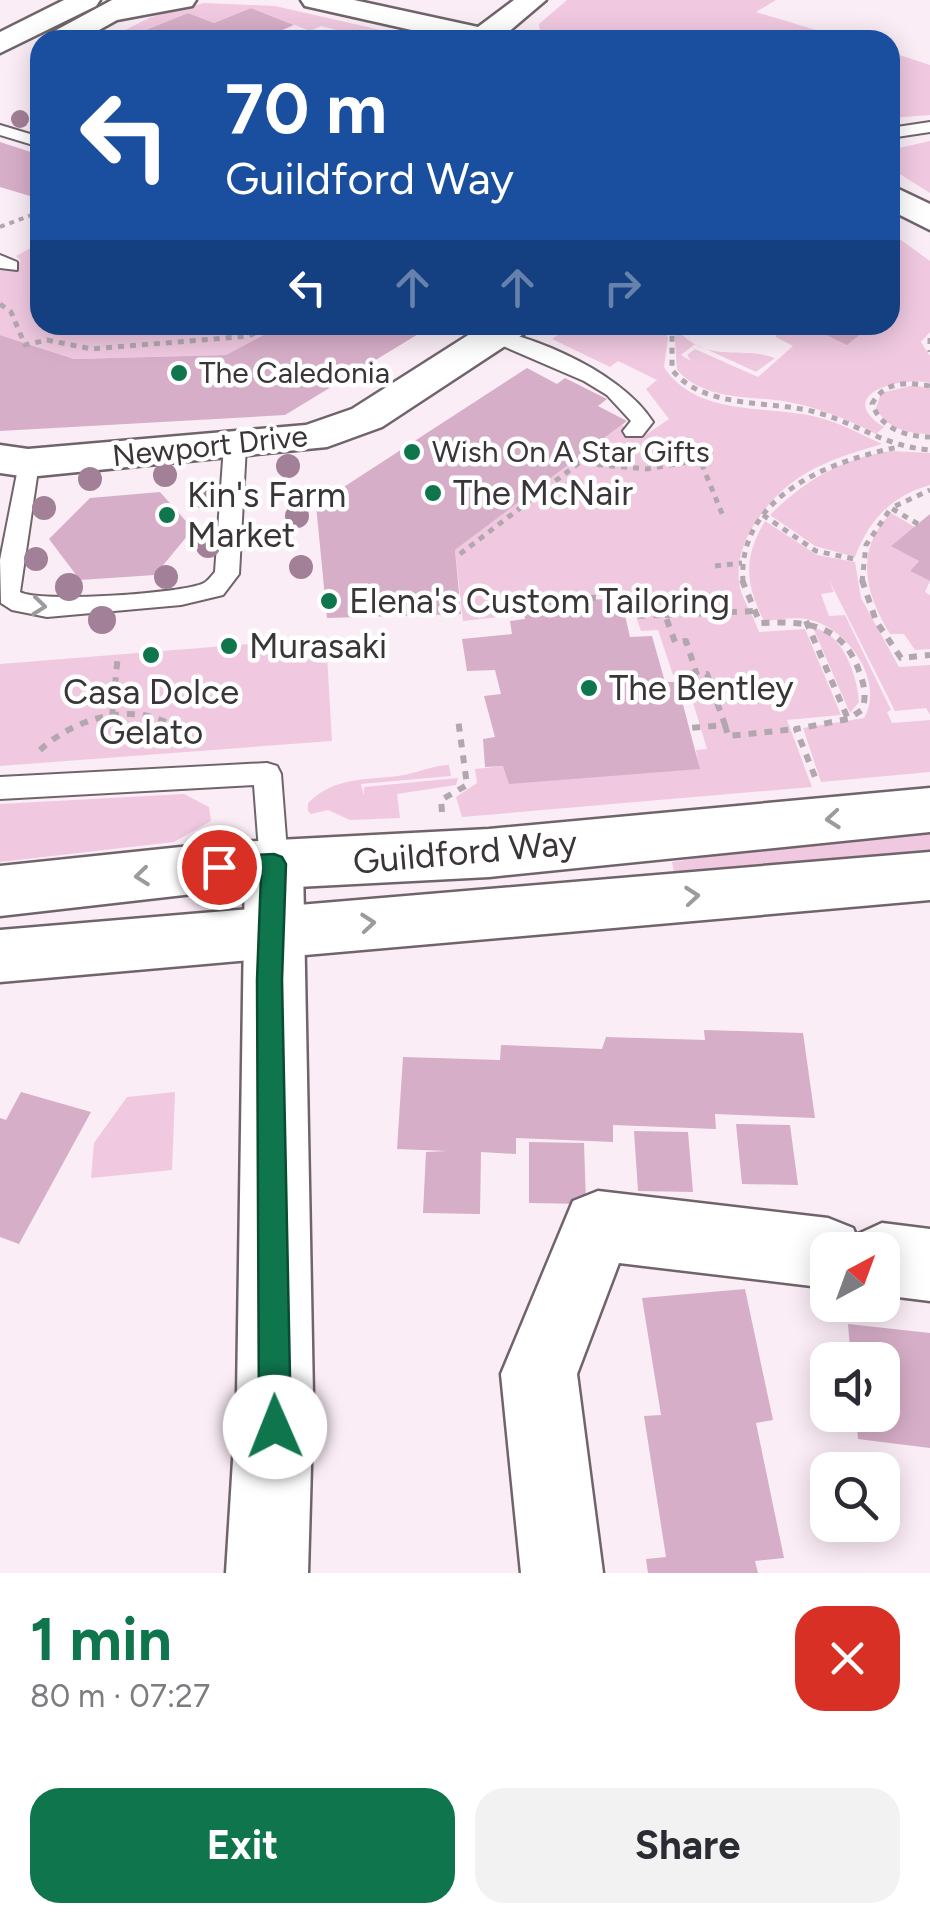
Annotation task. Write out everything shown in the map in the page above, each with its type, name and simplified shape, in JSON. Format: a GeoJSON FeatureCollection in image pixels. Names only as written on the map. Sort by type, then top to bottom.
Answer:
{"type":"FeatureCollection","features":[{"type":"Feature","properties":{"kind":"main road"},"geometry":{"type":"LineString","coordinates":[[33,30],[98,3],[182,0]]}},
{"type":"Feature","properties":{"kind":"main road"},"geometry":{"type":"LineString","coordinates":[[315,0],[447,30]]}},
{"type":"Feature","properties":{"kind":"main road"},"geometry":{"type":"LineString","coordinates":[[497,30],[532,0]]}},
{"type":"Feature","properties":{"kind":"main road"},"geometry":{"type":"LineString","coordinates":[[70,30],[98,3]]}},
{"type":"Feature","properties":{"kind":"main road"},"geometry":{"type":"LineString","coordinates":[[0,44],[30,31]]}},
{"type":"Feature","properties":{"kind":"main road"},"geometry":{"type":"LineString","coordinates":[[0,72],[30,56]]}},
{"type":"Feature","properties":{"kind":"main road"},"geometry":{"type":"LineString","coordinates":[[900,201],[930,220]]}},
{"type":"Feature","properties":{"kind":"main road","name":"Newport Drive"},"geometry":{"type":"LineString","coordinates":[[14,461],[312,438],[366,418],[481,335]]}},
{"type":"Feature","properties":{"kind":"main road","name":"Guildford Way"},"geometry":{"type":"LineString","coordinates":[[0,891],[274,864],[489,853],[930,810]]}},
{"type":"Feature","properties":{"kind":"main road"},"geometry":{"type":"LineString","coordinates":[[267,1573],[276,1463],[271,931],[274,864]]}},
{"type":"Feature","properties":{"kind":"main road","name":"Guildford Way"},"geometry":{"type":"LineString","coordinates":[[0,956],[930,876]]}},
{"type":"Feature","properties":{"kind":"main road"},"geometry":{"type":"LineString","coordinates":[[562,1573],[539,1374],[598,1226],[810,1251]]}},
{"type":"Feature","properties":{"kind":"main road"},"geometry":{"type":"LineString","coordinates":[[900,1262],[930,1265]]}},
{"type":"Feature","properties":{"kind":"lane"},"geometry":{"type":"LineString","coordinates":[[900,131],[930,126]]}},
{"type":"Feature","properties":{"kind":"lane"},"geometry":{"type":"LineString","coordinates":[[0,130],[30,139]]}},
{"type":"Feature","properties":{"kind":"lane"},"geometry":{"type":"LineString","coordinates":[[501,335],[619,393],[641,416],[642,422],[634,431]]}},
{"type":"Feature","properties":{"kind":"lane"},"geometry":{"type":"LineString","coordinates":[[14,461],[4,590],[21,604],[47,608],[181,598],[214,589],[227,574],[235,446]]}},
{"type":"Feature","properties":{"kind":"lane"},"geometry":{"type":"LineString","coordinates":[[0,788],[268,774],[274,864]]}},
{"type":"Feature","properties":{"kind":"path"},"geometry":{"type":"LineString","coordinates":[[0,227],[30,216]]}},
{"type":"Feature","properties":{"kind":"path"},"geometry":{"type":"LineString","coordinates":[[0,304],[11,312],[25,345],[47,340],[92,349],[251,335]]}},
{"type":"Feature","properties":{"kind":"path"},"geometry":{"type":"LineString","coordinates":[[672,335],[672,370],[696,390],[736,402],[819,412],[899,447]]}},
{"type":"Feature","properties":{"kind":"path"},"geometry":{"type":"LineString","coordinates":[[930,338],[930,352]]}},
{"type":"Feature","properties":{"kind":"path"},"geometry":{"type":"LineString","coordinates":[[930,386],[891,385],[874,396],[874,413],[892,429],[930,437]]}},
{"type":"Feature","properties":{"kind":"path"},"geometry":{"type":"LineString","coordinates":[[882,440],[892,429]]}},
{"type":"Feature","properties":{"kind":"path"},"geometry":{"type":"LineString","coordinates":[[665,615],[675,642],[686,641],[697,675],[706,674],[728,736],[796,729],[848,719],[862,711],[866,699],[855,658],[844,640],[826,626],[806,620],[760,623],[742,579],[742,563],[763,515],[789,489],[814,473],[858,454],[899,447],[930,450]]}},
{"type":"Feature","properties":{"kind":"path"},"geometry":{"type":"LineString","coordinates":[[460,554],[579,463],[646,469],[700,460],[724,516]]}},
{"type":"Feature","properties":{"kind":"path"},"geometry":{"type":"LineString","coordinates":[[930,490],[891,508],[867,535],[859,560],[868,604],[901,658],[930,654]]}},
{"type":"Feature","properties":{"kind":"path"},"geometry":{"type":"LineString","coordinates":[[891,508],[918,524]]}},
{"type":"Feature","properties":{"kind":"path"},"geometry":{"type":"LineString","coordinates":[[763,515],[816,552],[859,560]]}},
{"type":"Feature","properties":{"kind":"path"},"geometry":{"type":"LineString","coordinates":[[714,566],[742,563]]}},
{"type":"Feature","properties":{"kind":"path"},"geometry":{"type":"LineString","coordinates":[[522,616],[522,602],[624,596],[631,616],[755,612]]}},
{"type":"Feature","properties":{"kind":"path"},"geometry":{"type":"LineString","coordinates":[[806,620],[848,719]]}},
{"type":"Feature","properties":{"kind":"path"},"geometry":{"type":"LineString","coordinates":[[112,717],[118,654]]}},
{"type":"Feature","properties":{"kind":"path"},"geometry":{"type":"LineString","coordinates":[[34,765],[41,748],[56,734],[78,722],[112,717],[154,716],[176,726],[197,752]]}},
{"type":"Feature","properties":{"kind":"path"},"geometry":{"type":"LineString","coordinates":[[450,795],[467,786],[458,719]]}},
{"type":"Feature","properties":{"kind":"path"},"geometry":{"type":"LineString","coordinates":[[690,728],[725,725]]}},
{"type":"Feature","properties":{"kind":"path"},"geometry":{"type":"LineString","coordinates":[[796,729],[820,788]]}},
{"type":"Feature","properties":{"kind":"shaded area"},"geometry":{"type":"Polygon","coordinates":[[[567,0],[776,0],[756,12],[816,30],[540,30],[539,24],[567,0]]]}},
{"type":"Feature","properties":{"kind":"shaded area"},"geometry":{"type":"Polygon","coordinates":[[[204,3],[275,6],[381,30],[321,26],[307,30],[251,8],[214,23],[188,13],[146,30],[126,30],[151,17],[204,3]]]}},
{"type":"Feature","properties":{"kind":"shaded area"},"geometry":{"type":"Polygon","coordinates":[[[900,55],[930,65],[930,115],[900,117],[900,55]]]}},
{"type":"Feature","properties":{"kind":"shaded area"},"geometry":{"type":"Polygon","coordinates":[[[930,141],[930,193],[900,174],[900,148],[930,141]]]}},
{"type":"Feature","properties":{"kind":"shaded area"},"geometry":{"type":"Polygon","coordinates":[[[900,239],[930,261],[930,332],[921,342],[930,356],[930,383],[888,385],[868,397],[865,406],[870,416],[884,427],[876,434],[811,407],[702,388],[677,370],[675,335],[696,344],[681,355],[691,361],[687,355],[695,349],[758,377],[793,346],[776,335],[829,335],[847,344],[859,335],[900,335],[900,239]]]}},
{"type":"Feature","properties":{"kind":"shaded area"},"geometry":{"type":"Polygon","coordinates":[[[30,248],[30,335],[263,335],[226,355],[74,359],[0,335],[0,271],[21,261],[16,256],[30,248]]]}},
{"type":"Feature","properties":{"kind":"shaded area"},"geometry":{"type":"Polygon","coordinates":[[[558,335],[667,335],[664,367],[694,394],[733,406],[817,417],[882,444],[824,464],[791,483],[763,511],[741,555],[740,588],[759,632],[805,629],[841,715],[787,720],[812,787],[462,817],[456,797],[477,783],[475,769],[699,769],[696,750],[707,749],[685,676],[673,675],[658,630],[641,631],[628,594],[518,600],[518,615],[463,621],[455,550],[622,425],[644,436],[669,419],[646,389],[657,380],[618,361],[610,367],[552,339],[558,335]]]}},
{"type":"Feature","properties":{"kind":"shaded area"},"geometry":{"type":"Polygon","coordinates":[[[703,348],[754,353],[775,358],[756,372],[703,348]]]}},
{"type":"Feature","properties":{"kind":"shaded area"},"geometry":{"type":"Polygon","coordinates":[[[914,385],[930,389],[930,434],[898,428],[876,408],[881,393],[914,385]]]}},
{"type":"Feature","properties":{"kind":"shaded area"},"geometry":{"type":"Polygon","coordinates":[[[892,451],[930,453],[930,485],[883,511],[855,557],[815,546],[770,515],[797,492],[841,465],[892,451]]]}},
{"type":"Feature","properties":{"kind":"shaded area"},"geometry":{"type":"Polygon","coordinates":[[[891,513],[915,527],[892,545],[919,561],[910,571],[930,581],[925,592],[930,595],[930,649],[915,650],[904,634],[890,634],[874,603],[868,557],[879,527],[891,513]]]}},
{"type":"Feature","properties":{"kind":"shaded area"},"geometry":{"type":"Polygon","coordinates":[[[765,521],[817,555],[855,562],[861,598],[899,667],[930,665],[930,715],[926,708],[895,711],[829,580],[834,592],[821,594],[829,616],[845,615],[891,710],[887,712],[892,723],[930,720],[930,772],[821,782],[803,728],[864,718],[870,689],[860,659],[838,634],[800,618],[764,621],[753,595],[749,571],[753,547],[765,521]]]}},
{"type":"Feature","properties":{"kind":"shaded area"},"geometry":{"type":"Polygon","coordinates":[[[813,628],[833,638],[846,657],[859,702],[850,713],[813,628]]]}},
{"type":"Feature","properties":{"kind":"shaded area"},"geometry":{"type":"Polygon","coordinates":[[[326,638],[332,741],[0,766],[0,664],[326,638]]]}},
{"type":"Feature","properties":{"kind":"shaded area"},"geometry":{"type":"Polygon","coordinates":[[[449,765],[451,776],[361,784],[364,796],[364,787],[458,778],[456,785],[397,794],[400,818],[350,820],[328,810],[311,814],[308,811],[308,803],[341,783],[449,765]]]}},
{"type":"Feature","properties":{"kind":"shaded area"},"geometry":{"type":"Polygon","coordinates":[[[184,794],[209,807],[211,821],[174,842],[0,862],[0,804],[184,794]]]}},
{"type":"Feature","properties":{"kind":"shaded area"},"geometry":{"type":"Polygon","coordinates":[[[930,833],[930,856],[675,877],[672,862],[806,842],[930,833]]]}},
{"type":"Feature","properties":{"kind":"shaded area"},"geometry":{"type":"Polygon","coordinates":[[[175,1092],[172,1170],[91,1178],[94,1143],[127,1097],[175,1092]]]}},
{"type":"Feature","properties":{"kind":"building"},"geometry":{"type":"Polygon","coordinates":[[[251,8],[294,25],[282,30],[146,30],[188,13],[214,23],[251,8]]]}},
{"type":"Feature","properties":{"kind":"building"},"geometry":{"type":"Polygon","coordinates":[[[0,142],[30,152],[30,196],[0,187],[0,142]]]}},
{"type":"Feature","properties":{"kind":"building","name":"The Caledonia"},"geometry":{"type":"Polygon","coordinates":[[[0,335],[74,359],[226,355],[263,335],[417,335],[285,415],[0,431],[0,335]]]}},
{"type":"Feature","properties":{"kind":"building"},"geometry":{"type":"Polygon","coordinates":[[[826,335],[860,335],[847,345],[826,335]]]}},
{"type":"Feature","properties":{"kind":"building","name":"The McNair"},"geometry":{"type":"Polygon","coordinates":[[[527,368],[557,384],[565,378],[607,399],[598,406],[627,421],[455,550],[461,614],[327,618],[316,505],[527,368]]]}},
{"type":"Feature","properties":{"kind":"building"},"geometry":{"type":"Polygon","coordinates":[[[160,492],[193,529],[155,575],[80,580],[49,539],[90,498],[160,492]]]}},
{"type":"Feature","properties":{"kind":"building"},"geometry":{"type":"Polygon","coordinates":[[[930,514],[930,581],[910,571],[919,561],[891,546],[930,514]]]}},
{"type":"Feature","properties":{"kind":"building","name":"The Bentley"},"geometry":{"type":"Polygon","coordinates":[[[621,598],[630,637],[652,636],[665,682],[677,682],[700,769],[509,784],[503,766],[485,767],[483,739],[495,737],[484,696],[501,694],[495,670],[467,671],[462,639],[512,634],[510,621],[525,619],[523,604],[621,598]]]}},
{"type":"Feature","properties":{"kind":"building"},"geometry":{"type":"Polygon","coordinates":[[[704,1030],[803,1033],[815,1118],[715,1114],[716,1129],[613,1125],[613,1142],[516,1138],[516,1154],[481,1152],[480,1214],[423,1213],[426,1152],[447,1151],[397,1149],[403,1057],[500,1060],[501,1045],[602,1049],[606,1037],[705,1040],[704,1030]]]}},
{"type":"Feature","properties":{"kind":"building"},"geometry":{"type":"Polygon","coordinates":[[[21,1092],[91,1112],[19,1244],[0,1237],[0,1118],[6,1120],[21,1092]]]}},
{"type":"Feature","properties":{"kind":"building"},"geometry":{"type":"Polygon","coordinates":[[[736,1124],[790,1125],[798,1185],[742,1184],[736,1124]]]}},
{"type":"Feature","properties":{"kind":"building"},"geometry":{"type":"Polygon","coordinates":[[[634,1131],[688,1132],[693,1192],[638,1191],[634,1131]]]}},
{"type":"Feature","properties":{"kind":"building"},"geometry":{"type":"Polygon","coordinates":[[[529,1142],[584,1143],[586,1204],[529,1203],[529,1142]]]}},
{"type":"Feature","properties":{"kind":"building"},"geometry":{"type":"Polygon","coordinates":[[[745,1289],[773,1420],[756,1423],[784,1558],[755,1561],[758,1573],[648,1573],[646,1559],[666,1557],[644,1416],[661,1415],[642,1298],[745,1289]]]}},
{"type":"Feature","properties":{"kind":"building"},"geometry":{"type":"Polygon","coordinates":[[[848,1324],[930,1333],[930,1448],[858,1439],[857,1432],[900,1432],[900,1342],[850,1342],[848,1324]]]}},
{"type":"Feature","properties":{"kind":"place","name":"The Caledonia"},"geometry":{"type":"Point","coordinates":[179,373]}},
{"type":"Feature","properties":{"kind":"place","name":"Wish On A Star Gifts"},"geometry":{"type":"Point","coordinates":[412,452]}},
{"type":"Feature","properties":{"kind":"place","name":"The McNair"},"geometry":{"type":"Point","coordinates":[433,493]}},
{"type":"Feature","properties":{"kind":"place","name":"Kin's Farm Market"},"geometry":{"type":"Point","coordinates":[167,515]}},
{"type":"Feature","properties":{"kind":"place","name":"Elena's Custom Tailoring"},"geometry":{"type":"Point","coordinates":[329,601]}},
{"type":"Feature","properties":{"kind":"place","name":"Murasaki"},"geometry":{"type":"Point","coordinates":[229,646]}},
{"type":"Feature","properties":{"kind":"place","name":"Casa Dolce Gelato"},"geometry":{"type":"Point","coordinates":[151,655]}},
{"type":"Feature","properties":{"kind":"place","name":"The Bentley"},"geometry":{"type":"Point","coordinates":[589,688]}},
{"type":"Feature","properties":{"kind":"route"},"geometry":{"type":"LineString","coordinates":[[219,867],[274,864],[270,980],[275,1427]]}}]}
